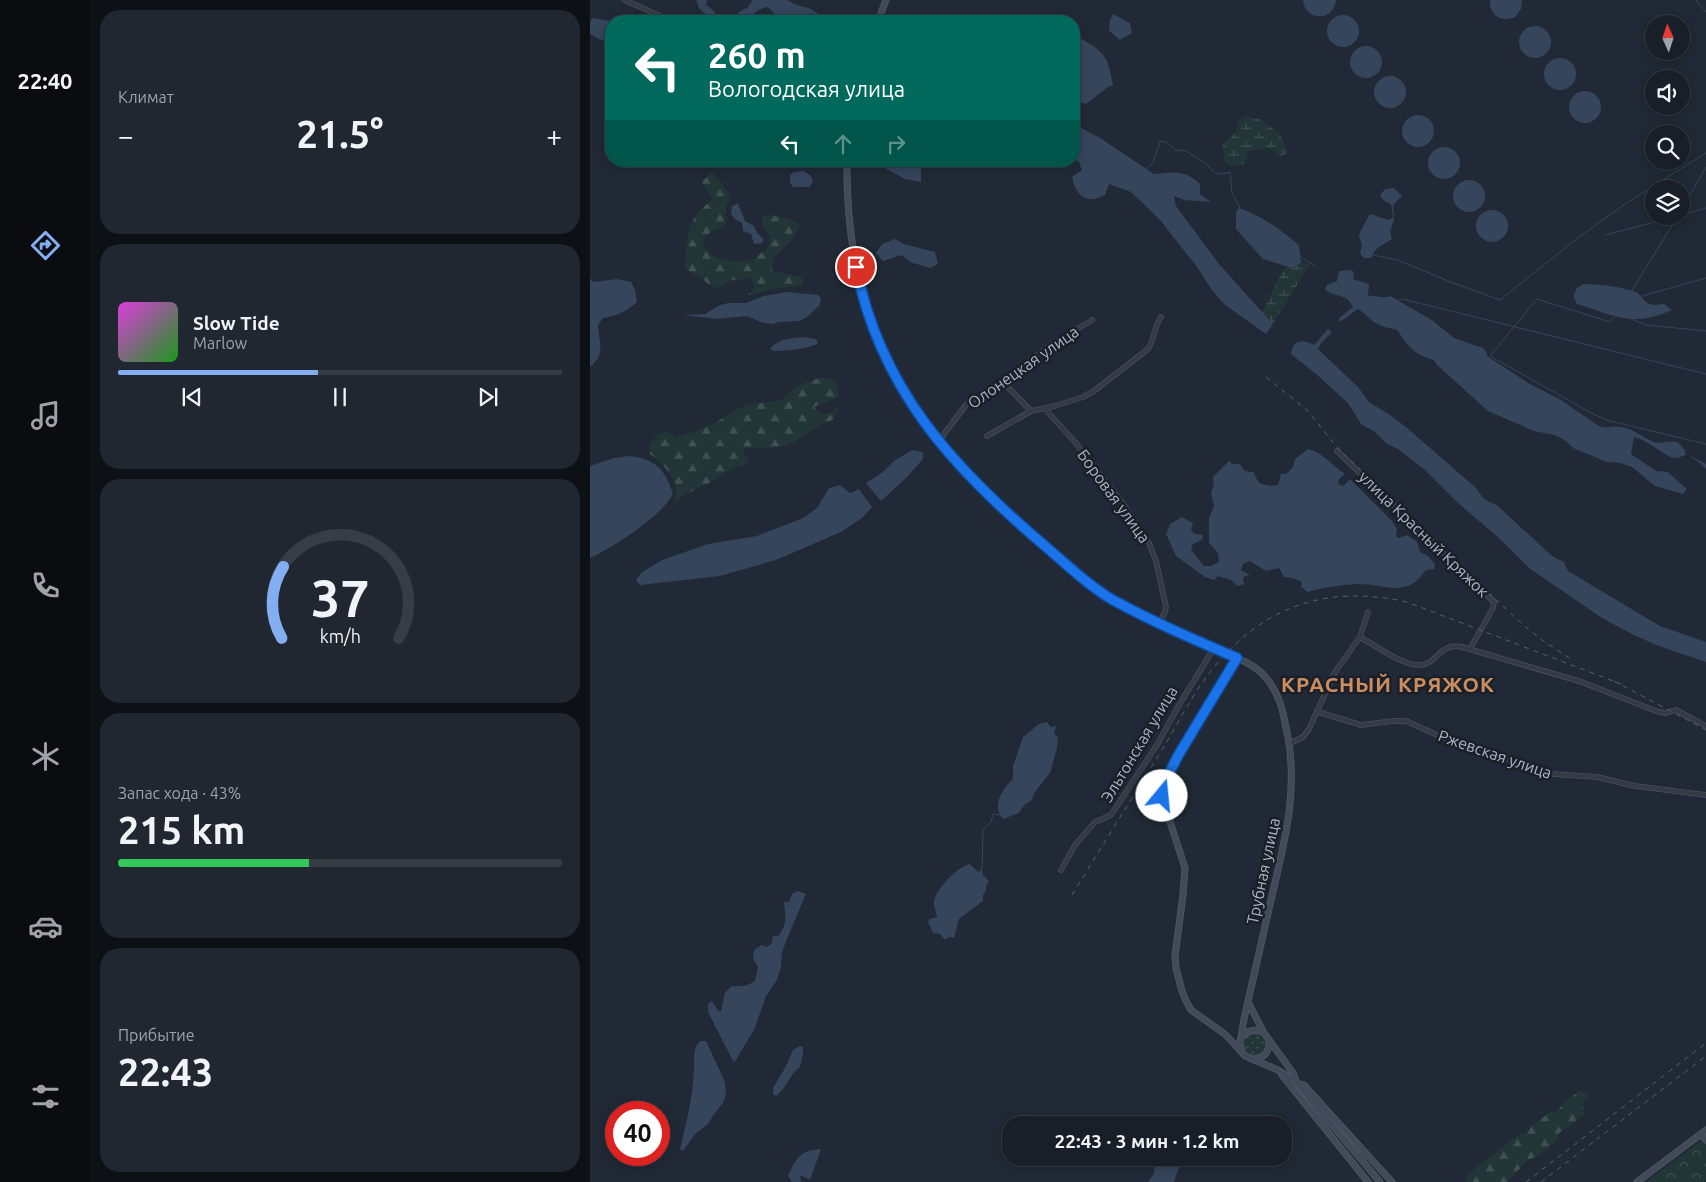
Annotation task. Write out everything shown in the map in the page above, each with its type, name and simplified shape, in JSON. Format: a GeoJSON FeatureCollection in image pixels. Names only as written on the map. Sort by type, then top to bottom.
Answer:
{"type":"FeatureCollection","features":[{"type":"Feature","properties":{"kind":"main road"},"geometry":{"type":"LineString","coordinates":[[880,15],[886,0]]}},
{"type":"Feature","properties":{"kind":"main road","name":"Трубная улица"},"geometry":{"type":"LineString","coordinates":[[847,167],[848,214],[851,241],[860,286],[867,309],[880,346],[896,379],[917,414],[938,442],[978,485],[1024,528],[1112,600],[1257,669],[1270,683],[1282,708],[1292,766],[1291,806],[1242,1037]]}},
{"type":"Feature","properties":{"kind":"main road"},"geometry":{"type":"LineString","coordinates":[[1237,658],[1179,754],[1164,783],[1162,796],[1185,868],[1175,956],[1182,991],[1191,1010],[1226,1035],[1246,1056],[1278,1070],[1297,1083],[1380,1182]]}},
{"type":"Feature","properties":{"kind":"main road"},"geometry":{"type":"LineString","coordinates":[[1248,1002],[1264,1033],[1293,1073],[1297,1083]]}},
{"type":"Feature","properties":{"kind":"main road"},"geometry":{"type":"LineString","coordinates":[[1242,1051],[1240,1043],[1242,1037],[1254,1030],[1264,1033]]}},
{"type":"Feature","properties":{"kind":"main road"},"geometry":{"type":"LineString","coordinates":[[1226,1035],[1242,1037]]}},
{"type":"Feature","properties":{"kind":"main road"},"geometry":{"type":"LineString","coordinates":[[1254,1059],[1261,1058],[1267,1052],[1269,1046],[1268,1039]]}},
{"type":"Feature","properties":{"kind":"main road"},"geometry":{"type":"LineString","coordinates":[[1278,1070],[1368,1182]]}},
{"type":"Feature","properties":{"kind":"main road"},"geometry":{"type":"LineString","coordinates":[[1297,1083],[1304,1085],[1392,1182]]}},
{"type":"Feature","properties":{"kind":"main road"},"geometry":{"type":"LineString","coordinates":[[1636,1182],[1704,1132],[1706,1140]]}},
{"type":"Feature","properties":{"kind":"street"},"geometry":{"type":"LineString","coordinates":[[626,0],[658,15]]}},
{"type":"Feature","properties":{"kind":"street"},"geometry":{"type":"LineString","coordinates":[[987,436],[1032,411],[1045,409],[1083,397],[1109,380],[1148,349],[1157,322],[1161,317]]}},
{"type":"Feature","properties":{"kind":"street","name":"Олонецкая улица"},"geometry":{"type":"LineString","coordinates":[[938,442],[966,405],[1049,346],[1092,320]]}},
{"type":"Feature","properties":{"kind":"street"},"geometry":{"type":"LineString","coordinates":[[1002,381],[1032,411]]}},
{"type":"Feature","properties":{"kind":"street","name":"Боровая улица"},"geometry":{"type":"LineString","coordinates":[[1045,409],[1096,468],[1152,547],[1166,606],[1159,623]]}},
{"type":"Feature","properties":{"kind":"street","name":"улица Красный Кряжок"},"geometry":{"type":"LineString","coordinates":[[1337,451],[1492,599],[1494,608],[1470,649]]}},
{"type":"Feature","properties":{"kind":"street"},"geometry":{"type":"LineString","coordinates":[[1289,744],[1296,742],[1307,733],[1339,666],[1360,638],[1368,612]]}},
{"type":"Feature","properties":{"kind":"street"},"geometry":{"type":"LineString","coordinates":[[1360,638],[1414,665],[1425,664],[1440,652],[1456,645],[1579,681],[1656,711],[1665,713],[1676,710],[1706,726]]}},
{"type":"Feature","properties":{"kind":"street","name":"Эльтонская улица"},"geometry":{"type":"LineString","coordinates":[[1061,870],[1076,845],[1095,822],[1111,815],[1157,745],[1179,704],[1214,648]]}},
{"type":"Feature","properties":{"kind":"street","name":"Ржевская улица"},"geometry":{"type":"LineString","coordinates":[[1318,712],[1361,724],[1406,721],[1446,739],[1553,774],[1597,777],[1635,786],[1706,795]]}},
{"type":"Feature","properties":{"kind":"green space"},"geometry":{"type":"Polygon","coordinates":[[[1244,116],[1259,119],[1280,134],[1288,153],[1281,156],[1268,148],[1249,151],[1244,164],[1231,167],[1224,160],[1222,144],[1233,135],[1238,122],[1244,116]]]}},
{"type":"Feature","properties":{"kind":"green space"},"geometry":{"type":"Polygon","coordinates":[[[711,172],[731,196],[726,206],[725,226],[711,232],[703,240],[705,248],[716,257],[730,261],[753,260],[769,246],[770,236],[762,224],[762,216],[777,216],[787,219],[800,225],[794,237],[773,259],[772,271],[802,277],[803,285],[748,295],[755,287],[750,278],[727,281],[724,286],[716,288],[708,284],[701,277],[685,269],[687,238],[692,222],[697,214],[713,199],[702,182],[711,172]]]}},
{"type":"Feature","properties":{"kind":"green space"},"geometry":{"type":"Polygon","coordinates":[[[1311,262],[1273,324],[1262,312],[1282,272],[1286,266],[1292,268],[1301,263],[1311,262]]]}},
{"type":"Feature","properties":{"kind":"green space"},"geometry":{"type":"Polygon","coordinates":[[[821,378],[832,378],[838,386],[838,397],[814,407],[821,415],[832,412],[839,407],[833,420],[817,427],[792,443],[781,447],[745,448],[743,451],[749,463],[730,469],[719,478],[673,503],[676,491],[674,481],[663,465],[650,454],[649,445],[659,433],[668,432],[674,434],[673,439],[713,424],[745,405],[783,400],[795,388],[821,378]]]}},
{"type":"Feature","properties":{"kind":"green space"},"geometry":{"type":"Polygon","coordinates":[[[1255,1034],[1265,1041],[1266,1045],[1259,1055],[1255,1056],[1245,1049],[1244,1045],[1251,1035],[1255,1034]]]}},
{"type":"Feature","properties":{"kind":"green space"},"geometry":{"type":"Polygon","coordinates":[[[1580,1090],[1587,1094],[1589,1098],[1582,1104],[1585,1113],[1559,1133],[1559,1139],[1541,1154],[1527,1161],[1507,1182],[1467,1182],[1466,1176],[1473,1170],[1521,1133],[1525,1134],[1529,1131],[1530,1127],[1550,1112],[1557,1111],[1580,1090]]]}},
{"type":"Feature","properties":{"kind":"green space"},"geometry":{"type":"Polygon","coordinates":[[[1702,1140],[1706,1145],[1706,1180],[1703,1182],[1646,1182],[1702,1140]]]}},
{"type":"Feature","properties":{"kind":"water"},"geometry":{"type":"Polygon","coordinates":[[[696,0],[707,0],[706,5],[719,15],[706,15],[699,8],[696,0]]]}},
{"type":"Feature","properties":{"kind":"water"},"geometry":{"type":"Polygon","coordinates":[[[752,0],[787,0],[811,9],[820,15],[775,15],[768,7],[753,15],[736,15],[748,7],[752,0]]]}},
{"type":"Feature","properties":{"kind":"water"},"geometry":{"type":"Polygon","coordinates":[[[1303,0],[1336,0],[1330,12],[1319,16],[1309,12],[1303,0]]]}},
{"type":"Feature","properties":{"kind":"water"},"geometry":{"type":"Polygon","coordinates":[[[1490,0],[1522,0],[1521,9],[1515,17],[1510,19],[1501,18],[1494,14],[1490,0]]]}},
{"type":"Feature","properties":{"kind":"water"},"geometry":{"type":"Polygon","coordinates":[[[1113,14],[1130,23],[1132,33],[1120,40],[1109,31],[1110,20],[1113,14]]]}},
{"type":"Feature","properties":{"kind":"water"},"geometry":{"type":"Polygon","coordinates":[[[1343,15],[1355,19],[1359,31],[1355,43],[1343,47],[1331,43],[1327,31],[1331,19],[1343,15]]]}},
{"type":"Feature","properties":{"kind":"water"},"geometry":{"type":"Polygon","coordinates":[[[593,18],[605,20],[605,40],[590,34],[590,21],[593,18]]]}},
{"type":"Feature","properties":{"kind":"water"},"geometry":{"type":"Polygon","coordinates":[[[1535,26],[1547,30],[1551,42],[1547,54],[1535,58],[1523,54],[1519,42],[1523,30],[1535,26]]]}},
{"type":"Feature","properties":{"kind":"water"},"geometry":{"type":"Polygon","coordinates":[[[1080,38],[1102,53],[1111,73],[1113,85],[1086,104],[1080,103],[1080,38]]]}},
{"type":"Feature","properties":{"kind":"water"},"geometry":{"type":"Polygon","coordinates":[[[1366,46],[1378,50],[1382,62],[1378,74],[1366,78],[1354,74],[1350,62],[1354,50],[1366,46]]]}},
{"type":"Feature","properties":{"kind":"water"},"geometry":{"type":"Polygon","coordinates":[[[1560,58],[1572,62],[1576,74],[1572,86],[1560,90],[1548,86],[1544,74],[1548,62],[1560,58]]]}},
{"type":"Feature","properties":{"kind":"water"},"geometry":{"type":"Polygon","coordinates":[[[1390,76],[1402,80],[1406,92],[1402,104],[1390,108],[1378,104],[1374,92],[1378,80],[1390,76]]]}},
{"type":"Feature","properties":{"kind":"water"},"geometry":{"type":"Polygon","coordinates":[[[1585,91],[1597,95],[1601,107],[1597,119],[1585,123],[1573,119],[1569,107],[1573,95],[1585,91]]]}},
{"type":"Feature","properties":{"kind":"water"},"geometry":{"type":"Polygon","coordinates":[[[1418,115],[1430,119],[1434,131],[1430,143],[1418,147],[1406,143],[1402,131],[1406,119],[1418,115]]]}},
{"type":"Feature","properties":{"kind":"water"},"geometry":{"type":"Polygon","coordinates":[[[1080,127],[1100,138],[1154,174],[1184,174],[1200,184],[1200,194],[1211,202],[1184,200],[1174,196],[1176,206],[1219,264],[1273,324],[1266,334],[1225,305],[1160,220],[1131,192],[1109,184],[1105,195],[1098,198],[1087,199],[1079,194],[1072,177],[1082,170],[1080,165],[1080,127]]]}},
{"type":"Feature","properties":{"kind":"water"},"geometry":{"type":"Polygon","coordinates":[[[1444,147],[1456,151],[1460,163],[1456,175],[1444,179],[1432,175],[1428,163],[1432,151],[1444,147]]]}},
{"type":"Feature","properties":{"kind":"water"},"geometry":{"type":"Polygon","coordinates":[[[883,167],[921,168],[921,182],[905,179],[883,167]]]}},
{"type":"Feature","properties":{"kind":"water"},"geometry":{"type":"Polygon","coordinates":[[[804,171],[811,176],[813,182],[809,187],[793,187],[790,182],[790,175],[794,172],[804,171]]]}},
{"type":"Feature","properties":{"kind":"water"},"geometry":{"type":"Polygon","coordinates":[[[1469,180],[1481,184],[1485,196],[1481,208],[1469,212],[1457,208],[1453,196],[1457,184],[1469,180]]]}},
{"type":"Feature","properties":{"kind":"water"},"geometry":{"type":"Polygon","coordinates":[[[1394,188],[1402,196],[1393,206],[1394,219],[1390,232],[1392,239],[1376,249],[1371,258],[1364,258],[1360,254],[1362,245],[1359,236],[1360,232],[1370,214],[1389,220],[1393,217],[1391,204],[1384,201],[1380,195],[1385,189],[1394,188]]]}},
{"type":"Feature","properties":{"kind":"water"},"geometry":{"type":"Polygon","coordinates":[[[738,203],[745,221],[754,226],[757,233],[764,239],[762,243],[754,244],[751,234],[743,231],[742,223],[731,214],[732,206],[738,203]]]}},
{"type":"Feature","properties":{"kind":"water"},"geometry":{"type":"Polygon","coordinates":[[[1239,208],[1271,224],[1299,245],[1301,263],[1292,268],[1263,259],[1236,229],[1236,212],[1239,208]]]}},
{"type":"Feature","properties":{"kind":"water"},"geometry":{"type":"Polygon","coordinates":[[[1492,210],[1504,214],[1508,226],[1504,238],[1492,242],[1480,238],[1476,226],[1480,214],[1492,210]]]}},
{"type":"Feature","properties":{"kind":"water"},"geometry":{"type":"Polygon","coordinates":[[[895,239],[904,244],[935,252],[938,264],[930,268],[910,262],[902,255],[883,261],[876,253],[882,244],[895,239]]]}},
{"type":"Feature","properties":{"kind":"water"},"geometry":{"type":"Polygon","coordinates":[[[1351,270],[1354,272],[1353,279],[1369,284],[1368,296],[1390,296],[1432,320],[1454,338],[1483,348],[1487,356],[1530,384],[1561,400],[1599,426],[1626,428],[1651,441],[1678,442],[1687,454],[1675,458],[1634,437],[1631,454],[1656,471],[1668,472],[1687,489],[1683,494],[1655,486],[1632,467],[1620,463],[1607,462],[1573,448],[1566,441],[1555,435],[1534,431],[1488,411],[1437,365],[1434,360],[1412,349],[1397,330],[1377,324],[1358,309],[1340,322],[1339,318],[1353,307],[1347,299],[1332,294],[1325,289],[1327,285],[1337,281],[1339,271],[1351,270]]]}},
{"type":"Feature","properties":{"kind":"water"},"geometry":{"type":"Polygon","coordinates":[[[590,278],[593,282],[617,279],[631,282],[635,290],[637,302],[621,313],[603,318],[598,325],[600,353],[590,367],[590,278]]]}},
{"type":"Feature","properties":{"kind":"water"},"geometry":{"type":"Polygon","coordinates":[[[1583,284],[1619,287],[1630,290],[1640,295],[1647,303],[1664,304],[1672,310],[1645,318],[1634,319],[1613,316],[1577,304],[1573,296],[1577,288],[1583,284]]]}},
{"type":"Feature","properties":{"kind":"water"},"geometry":{"type":"Polygon","coordinates":[[[787,292],[818,295],[821,298],[820,305],[807,317],[799,321],[772,324],[763,323],[747,316],[717,319],[683,315],[705,314],[718,306],[728,303],[746,303],[764,296],[787,292]]]}},
{"type":"Feature","properties":{"kind":"water"},"geometry":{"type":"Polygon","coordinates":[[[1328,329],[1332,332],[1318,349],[1358,387],[1369,402],[1406,427],[1475,487],[1484,499],[1498,506],[1552,556],[1564,562],[1568,571],[1660,626],[1706,642],[1706,662],[1656,645],[1630,633],[1602,618],[1529,568],[1425,470],[1398,449],[1387,444],[1375,432],[1361,424],[1348,403],[1291,354],[1296,343],[1302,341],[1314,345],[1328,329]]]}},
{"type":"Feature","properties":{"kind":"water"},"geometry":{"type":"Polygon","coordinates":[[[803,337],[816,339],[818,344],[784,351],[773,351],[770,348],[781,341],[803,337]]]}},
{"type":"Feature","properties":{"kind":"water"},"geometry":{"type":"Polygon","coordinates":[[[1308,449],[1323,456],[1345,474],[1339,479],[1338,484],[1343,486],[1350,479],[1392,521],[1397,529],[1396,536],[1399,538],[1407,535],[1417,542],[1420,552],[1428,556],[1435,564],[1434,569],[1426,570],[1419,579],[1404,587],[1396,588],[1358,584],[1333,586],[1308,592],[1301,587],[1302,582],[1284,577],[1279,568],[1266,571],[1250,561],[1243,564],[1241,570],[1250,575],[1243,577],[1244,584],[1237,586],[1231,580],[1218,576],[1214,580],[1205,577],[1176,556],[1166,534],[1170,524],[1182,517],[1193,523],[1191,530],[1195,534],[1203,535],[1202,540],[1193,544],[1191,550],[1204,566],[1211,566],[1219,562],[1218,553],[1209,543],[1209,519],[1214,506],[1211,493],[1214,484],[1213,477],[1229,461],[1233,464],[1240,464],[1245,471],[1253,472],[1259,483],[1269,486],[1278,485],[1281,474],[1286,474],[1293,467],[1295,459],[1308,449]]]}},
{"type":"Feature","properties":{"kind":"water"},"geometry":{"type":"Polygon","coordinates":[[[912,450],[923,452],[923,459],[881,501],[866,483],[883,472],[894,461],[912,450]]]}},
{"type":"Feature","properties":{"kind":"water"},"geometry":{"type":"Polygon","coordinates":[[[1687,454],[1706,464],[1706,469],[1701,464],[1687,454]]]}},
{"type":"Feature","properties":{"kind":"water"},"geometry":{"type":"Polygon","coordinates":[[[630,456],[647,460],[658,467],[663,472],[673,493],[660,511],[649,520],[611,547],[590,558],[590,466],[614,458],[630,456]]]}},
{"type":"Feature","properties":{"kind":"water"},"geometry":{"type":"Polygon","coordinates":[[[840,485],[850,493],[859,489],[872,507],[862,518],[841,532],[776,560],[720,576],[640,585],[636,580],[641,573],[662,560],[708,544],[757,536],[803,518],[817,508],[829,488],[840,485]]]}},
{"type":"Feature","properties":{"kind":"water"},"geometry":{"type":"Polygon","coordinates":[[[1047,722],[1051,727],[1056,726],[1054,734],[1058,736],[1057,748],[1050,773],[1034,793],[1032,800],[1024,805],[1019,813],[1003,819],[998,809],[999,798],[1013,779],[1013,766],[1023,737],[1039,724],[1047,722]]]}},
{"type":"Feature","properties":{"kind":"water"},"geometry":{"type":"Polygon","coordinates":[[[970,864],[978,872],[982,869],[983,875],[989,881],[983,895],[983,901],[959,919],[954,938],[949,937],[945,940],[940,934],[933,933],[928,922],[930,919],[937,917],[934,901],[939,890],[949,878],[970,864]]]}},
{"type":"Feature","properties":{"kind":"water"},"geometry":{"type":"Polygon","coordinates":[[[798,891],[806,894],[786,941],[777,980],[766,996],[754,1030],[734,1063],[708,1012],[708,1004],[712,1001],[718,1011],[721,1011],[725,993],[731,986],[744,986],[755,981],[758,967],[753,958],[754,950],[762,945],[767,947],[772,943],[773,936],[778,936],[781,932],[785,924],[784,902],[789,902],[792,894],[798,891]]]}},
{"type":"Feature","properties":{"kind":"water"},"geometry":{"type":"Polygon","coordinates":[[[700,1041],[706,1041],[725,1082],[726,1093],[723,1103],[708,1124],[695,1134],[683,1151],[680,1149],[691,1098],[694,1053],[700,1041]]]}},
{"type":"Feature","properties":{"kind":"water"},"geometry":{"type":"Polygon","coordinates":[[[800,1046],[803,1047],[803,1055],[800,1067],[783,1090],[776,1096],[773,1094],[773,1088],[793,1050],[800,1046]]]}},
{"type":"Feature","properties":{"kind":"water"},"geometry":{"type":"Polygon","coordinates":[[[821,1149],[810,1180],[800,1175],[801,1182],[792,1182],[788,1176],[800,1156],[808,1151],[821,1149]]]}},
{"type":"Feature","properties":{"kind":"water"},"geometry":{"type":"Polygon","coordinates":[[[1155,1166],[1179,1166],[1174,1182],[1148,1182],[1154,1173],[1155,1166]]]}},
{"type":"Feature","properties":{"kind":"waterway"},"geometry":{"type":"LineString","coordinates":[[1696,0],[1706,12]]}},
{"type":"Feature","properties":{"kind":"waterway"},"geometry":{"type":"LineString","coordinates":[[1147,169],[1153,163],[1160,141],[1168,143],[1175,150],[1186,151],[1205,163],[1215,173],[1223,174],[1230,172],[1232,193],[1240,208]]}},
{"type":"Feature","properties":{"kind":"waterway"},"geometry":{"type":"LineString","coordinates":[[1373,255],[1398,260],[1500,300],[1583,234],[1625,204],[1706,153]]}},
{"type":"Feature","properties":{"kind":"waterway"},"geometry":{"type":"LineString","coordinates":[[1690,195],[1706,167]]}},
{"type":"Feature","properties":{"kind":"waterway"},"geometry":{"type":"LineString","coordinates":[[1690,212],[1706,208]]}},
{"type":"Feature","properties":{"kind":"waterway"},"geometry":{"type":"LineString","coordinates":[[1606,235],[1645,225]]}},
{"type":"Feature","properties":{"kind":"waterway"},"geometry":{"type":"LineString","coordinates":[[1631,292],[1672,225]]}},
{"type":"Feature","properties":{"kind":"waterway"},"geometry":{"type":"LineString","coordinates":[[1300,256],[1315,266]]}},
{"type":"Feature","properties":{"kind":"waterway"},"geometry":{"type":"LineString","coordinates":[[1642,296],[1706,278]]}},
{"type":"Feature","properties":{"kind":"waterway"},"geometry":{"type":"LineString","coordinates":[[1396,302],[1402,299],[1706,374]]}},
{"type":"Feature","properties":{"kind":"waterway"},"geometry":{"type":"LineString","coordinates":[[1615,316],[1610,322],[1537,299],[1490,356],[1595,415],[1610,421],[1706,444]]}},
{"type":"Feature","properties":{"kind":"waterway"},"geometry":{"type":"LineString","coordinates":[[1631,319],[1646,325],[1706,331]]}},
{"type":"Feature","properties":{"kind":"waterway"},"geometry":{"type":"LineString","coordinates":[[982,869],[983,831],[991,822],[993,814],[999,815]]}},
{"type":"Feature","properties":{"kind":"railway"},"geometry":{"type":"LineString","coordinates":[[1266,377],[1308,411],[1335,445],[1522,624],[1572,660]]}},
{"type":"Feature","properties":{"kind":"railway"},"geometry":{"type":"LineString","coordinates":[[1072,895],[1205,679],[1225,655],[1246,635],[1269,619],[1293,607],[1319,600],[1347,596],[1376,597],[1407,602],[1621,684]]}},
{"type":"Feature","properties":{"kind":"railway"},"geometry":{"type":"LineString","coordinates":[[1614,681],[1706,730]]}},
{"type":"Feature","properties":{"kind":"railway"},"geometry":{"type":"LineString","coordinates":[[1526,1182],[1706,1043]]}},
{"type":"Feature","properties":{"kind":"railway"},"geometry":{"type":"LineString","coordinates":[[1541,1182],[1706,1056]]}},
{"type":"Feature","properties":{"kind":"district","name":"КРАСНЫЙ КРЯЖОК"},"geometry":{"type":"Point","coordinates":[1388,685]}},
{"type":"Feature","properties":{"kind":"route"},"geometry":{"type":"LineString","coordinates":[[856,267],[860,286],[880,346],[896,379],[917,414],[963,471],[1024,528],[1112,600],[1237,658],[1179,754],[1164,783],[1162,796]]}}]}
